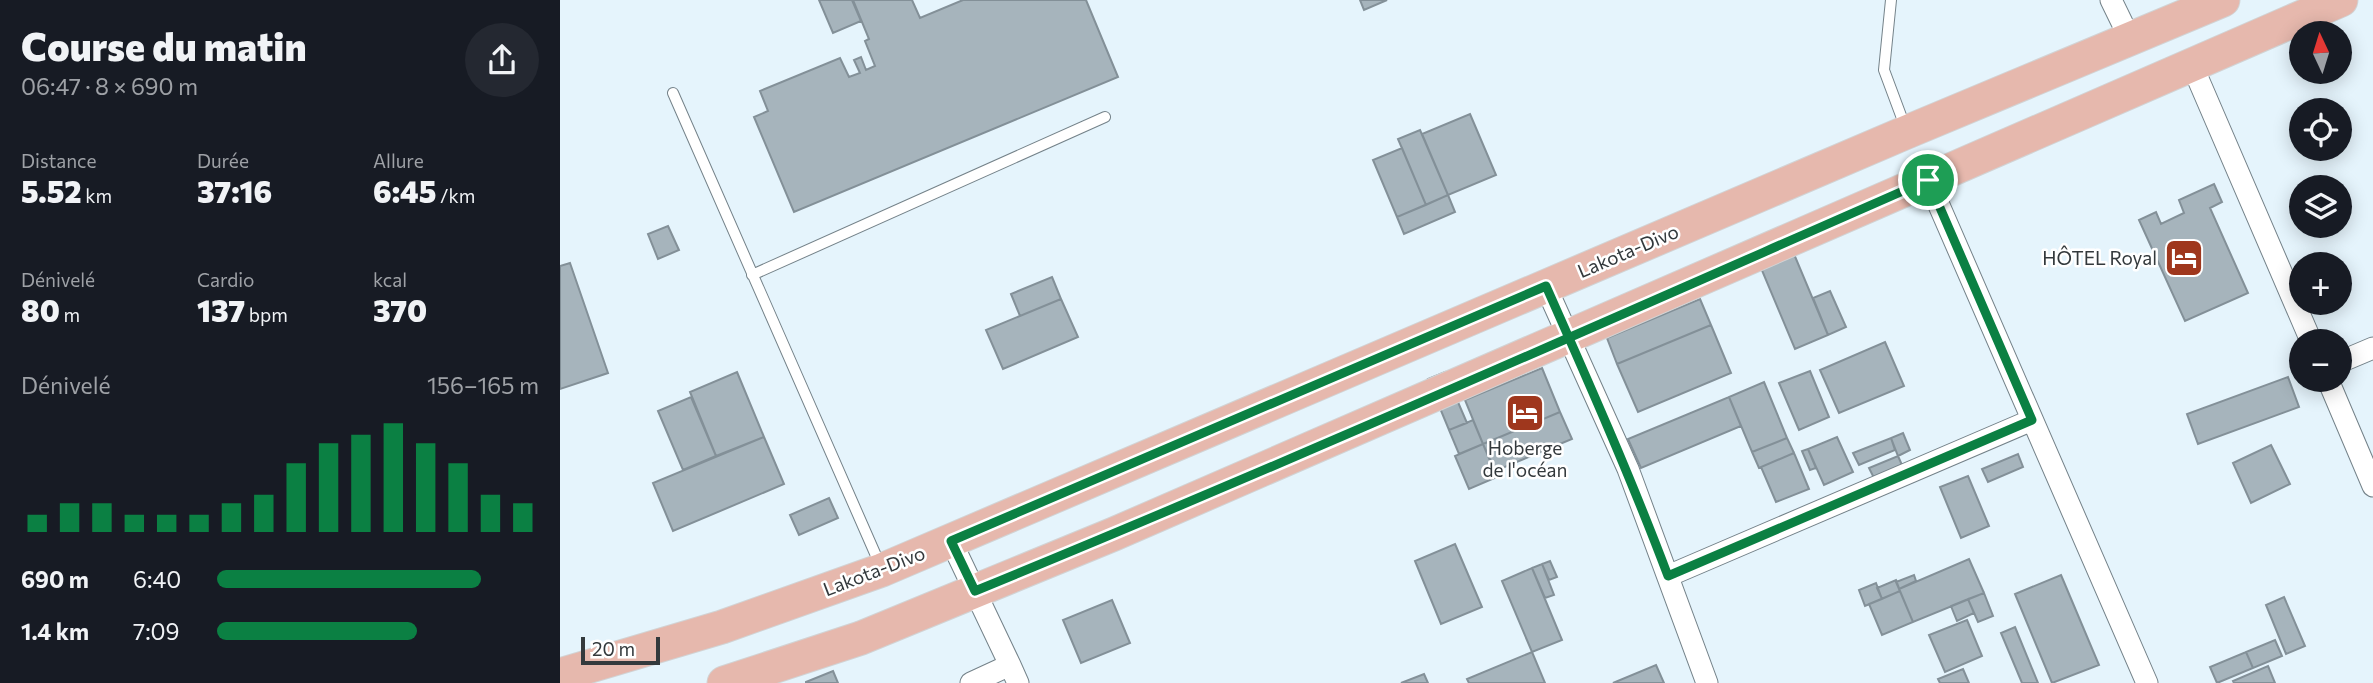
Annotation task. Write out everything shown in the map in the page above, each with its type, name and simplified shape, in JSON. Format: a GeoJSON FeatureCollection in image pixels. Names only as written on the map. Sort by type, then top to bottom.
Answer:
{"type":"FeatureCollection","features":[{"type":"Feature","properties":{"kind":"main road","name":"Lakota-Divo"},"geometry":{"type":"LineString","coordinates":[[560,675],[722,627],[882,570],[1906,132],[2223,0]]}},
{"type":"Feature","properties":{"kind":"main road"},"geometry":{"type":"LineString","coordinates":[[724,683],[861,638],[975,591],[1569,337],[2342,0]]}},
{"type":"Feature","properties":{"kind":"street"},"geometry":{"type":"LineString","coordinates":[[2111,0],[2130,39]]}},
{"type":"Feature","properties":{"kind":"street"},"geometry":{"type":"LineString","coordinates":[[2192,65],[2306,329]]}},
{"type":"Feature","properties":{"kind":"street"},"geometry":{"type":"LineString","coordinates":[[1928,180],[2147,683]]}},
{"type":"Feature","properties":{"kind":"street"},"geometry":{"type":"LineString","coordinates":[[1546,286],[1628,469],[1707,683]]}},
{"type":"Feature","properties":{"kind":"street"},"geometry":{"type":"LineString","coordinates":[[2352,357],[2373,348]]}},
{"type":"Feature","properties":{"kind":"street"},"geometry":{"type":"LineString","coordinates":[[2333,392],[2373,486]]}},
{"type":"Feature","properties":{"kind":"street"},"geometry":{"type":"LineString","coordinates":[[1668,576],[2032,420]]}},
{"type":"Feature","properties":{"kind":"street"},"geometry":{"type":"LineString","coordinates":[[951,541],[1014,674],[971,683]]}},
{"type":"Feature","properties":{"kind":"lane"},"geometry":{"type":"LineString","coordinates":[[1891,0],[1884,70],[1906,132]]}},
{"type":"Feature","properties":{"kind":"lane"},"geometry":{"type":"LineString","coordinates":[[673,93],[882,570]]}},
{"type":"Feature","properties":{"kind":"lane"},"geometry":{"type":"LineString","coordinates":[[752,275],[1105,117]]}},
{"type":"Feature","properties":{"kind":"building"},"geometry":{"type":"Polygon","coordinates":[[[819,0],[852,0],[861,21],[833,33],[819,0]]]}},
{"type":"Feature","properties":{"kind":"building"},"geometry":{"type":"Polygon","coordinates":[[[853,0],[912,0],[920,18],[963,0],[1086,0],[1118,77],[794,212],[754,117],[768,111],[760,91],[840,58],[849,77],[860,73],[854,60],[861,57],[866,70],[875,66],[865,41],[869,39],[853,0]]]}},
{"type":"Feature","properties":{"kind":"building"},"geometry":{"type":"Polygon","coordinates":[[[1360,0],[1387,0],[1364,10],[1360,0]]]}},
{"type":"Feature","properties":{"kind":"building"},"geometry":{"type":"Polygon","coordinates":[[[1470,114],[1496,175],[1448,195],[1422,134],[1470,114]]]}},
{"type":"Feature","properties":{"kind":"building"},"geometry":{"type":"Polygon","coordinates":[[[1420,130],[1448,195],[1426,205],[1398,139],[1420,130]]]}},
{"type":"Feature","properties":{"kind":"building"},"geometry":{"type":"Polygon","coordinates":[[[1402,148],[1426,205],[1397,217],[1373,160],[1402,148]]]}},
{"type":"Feature","properties":{"kind":"building"},"geometry":{"type":"Polygon","coordinates":[[[2214,184],[2222,202],[2210,208],[2248,293],[2185,321],[2139,220],[2156,212],[2161,224],[2184,213],[2179,200],[2214,184]]]}},
{"type":"Feature","properties":{"kind":"building"},"geometry":{"type":"Polygon","coordinates":[[[1448,195],[1455,212],[1404,234],[1397,217],[1448,195]]]}},
{"type":"Feature","properties":{"kind":"building"},"geometry":{"type":"Polygon","coordinates":[[[668,226],[679,250],[658,259],[648,234],[668,226]]]}},
{"type":"Feature","properties":{"kind":"building"},"geometry":{"type":"Polygon","coordinates":[[[1794,254],[1828,335],[1795,349],[1761,268],[1794,254]]]}},
{"type":"Feature","properties":{"kind":"building"},"geometry":{"type":"Polygon","coordinates":[[[570,263],[608,373],[560,389],[560,266],[570,263]]]}},
{"type":"Feature","properties":{"kind":"building"},"geometry":{"type":"Polygon","coordinates":[[[1052,277],[1061,299],[1020,316],[1011,294],[1052,277]]]}},
{"type":"Feature","properties":{"kind":"building"},"geometry":{"type":"Polygon","coordinates":[[[1830,291],[1846,327],[1828,335],[1813,298],[1830,291]]]}},
{"type":"Feature","properties":{"kind":"building"},"geometry":{"type":"Polygon","coordinates":[[[1061,299],[1078,337],[1003,369],[986,330],[1061,299]]]}},
{"type":"Feature","properties":{"kind":"building"},"geometry":{"type":"Polygon","coordinates":[[[1700,299],[1711,325],[1617,364],[1607,338],[1700,299]]]}},
{"type":"Feature","properties":{"kind":"building"},"geometry":{"type":"Polygon","coordinates":[[[1711,325],[1731,373],[1638,412],[1617,364],[1711,325]]]}},
{"type":"Feature","properties":{"kind":"building"},"geometry":{"type":"Polygon","coordinates":[[[1885,342],[1904,386],[1839,413],[1820,370],[1885,342]]]}},
{"type":"Feature","properties":{"kind":"building"},"geometry":{"type":"Polygon","coordinates":[[[1542,368],[1560,412],[1483,444],[1465,400],[1542,368]]]}},
{"type":"Feature","properties":{"kind":"building"},"geometry":{"type":"Polygon","coordinates":[[[1810,371],[1829,417],[1799,430],[1779,383],[1810,371]]]}},
{"type":"Feature","properties":{"kind":"building"},"geometry":{"type":"Polygon","coordinates":[[[737,372],[764,437],[716,456],[690,392],[737,372]]]}},
{"type":"Feature","properties":{"kind":"building"},"geometry":{"type":"Polygon","coordinates":[[[1445,372],[1467,423],[1449,430],[1428,379],[1445,372]]]}},
{"type":"Feature","properties":{"kind":"building"},"geometry":{"type":"Polygon","coordinates":[[[2288,377],[2289,392],[2294,392],[2299,407],[2198,444],[2187,414],[2288,377]]]}},
{"type":"Feature","properties":{"kind":"building"},"geometry":{"type":"Polygon","coordinates":[[[1764,382],[1787,438],[1752,452],[1729,397],[1764,382]]]}},
{"type":"Feature","properties":{"kind":"building"},"geometry":{"type":"Polygon","coordinates":[[[691,397],[716,456],[683,470],[658,411],[691,397]]]}},
{"type":"Feature","properties":{"kind":"building"},"geometry":{"type":"Polygon","coordinates":[[[1729,397],[1741,426],[1641,468],[1628,439],[1729,397]]]}},
{"type":"Feature","properties":{"kind":"building"},"geometry":{"type":"Polygon","coordinates":[[[1560,412],[1572,439],[1495,471],[1483,444],[1560,412]]]}},
{"type":"Feature","properties":{"kind":"building"},"geometry":{"type":"Polygon","coordinates":[[[1473,420],[1483,444],[1459,454],[1449,430],[1473,420]]]}},
{"type":"Feature","properties":{"kind":"building"},"geometry":{"type":"Polygon","coordinates":[[[1903,433],[1910,450],[1898,456],[1891,438],[1903,433]]]}},
{"type":"Feature","properties":{"kind":"building"},"geometry":{"type":"Polygon","coordinates":[[[764,437],[784,484],[673,531],[653,483],[764,437]]]}},
{"type":"Feature","properties":{"kind":"building"},"geometry":{"type":"Polygon","coordinates":[[[1837,437],[1853,472],[1824,485],[1808,449],[1837,437]]]}},
{"type":"Feature","properties":{"kind":"building"},"geometry":{"type":"Polygon","coordinates":[[[1787,438],[1794,453],[1759,468],[1752,452],[1787,438]]]}},
{"type":"Feature","properties":{"kind":"building"},"geometry":{"type":"Polygon","coordinates":[[[1891,438],[1895,450],[1859,465],[1853,453],[1891,438]]]}},
{"type":"Feature","properties":{"kind":"building"},"geometry":{"type":"Polygon","coordinates":[[[1483,444],[1497,477],[1469,489],[1455,456],[1483,444]]]}},
{"type":"Feature","properties":{"kind":"building"},"geometry":{"type":"Polygon","coordinates":[[[2271,445],[2290,484],[2251,503],[2233,463],[2271,445]]]}},
{"type":"Feature","properties":{"kind":"building"},"geometry":{"type":"Polygon","coordinates":[[[1808,449],[1816,468],[1810,470],[1802,451],[1808,449]]]}},
{"type":"Feature","properties":{"kind":"building"},"geometry":{"type":"Polygon","coordinates":[[[1794,453],[1809,489],[1776,502],[1761,467],[1794,453]]]}},
{"type":"Feature","properties":{"kind":"building"},"geometry":{"type":"Polygon","coordinates":[[[2018,454],[2023,467],[1988,482],[1982,469],[2018,454]]]}},
{"type":"Feature","properties":{"kind":"building"},"geometry":{"type":"Polygon","coordinates":[[[1898,456],[1902,465],[1874,478],[1869,468],[1898,456]]]}},
{"type":"Feature","properties":{"kind":"building"},"geometry":{"type":"Polygon","coordinates":[[[1968,476],[1989,526],[1961,538],[1940,487],[1968,476]]]}},
{"type":"Feature","properties":{"kind":"building"},"geometry":{"type":"Polygon","coordinates":[[[829,498],[838,518],[799,535],[790,515],[829,498]]]}},
{"type":"Feature","properties":{"kind":"building"},"geometry":{"type":"Polygon","coordinates":[[[1455,544],[1482,607],[1441,624],[1415,561],[1455,544]]]}},
{"type":"Feature","properties":{"kind":"building"},"geometry":{"type":"Polygon","coordinates":[[[1969,559],[1984,593],[1913,622],[1899,589],[1969,559]]]}},
{"type":"Feature","properties":{"kind":"building"},"geometry":{"type":"Polygon","coordinates":[[[1550,561],[1557,577],[1549,580],[1542,564],[1550,561]]]}},
{"type":"Feature","properties":{"kind":"building"},"geometry":{"type":"Polygon","coordinates":[[[1542,564],[1554,595],[1545,598],[1532,568],[1542,564]]]}},
{"type":"Feature","properties":{"kind":"building"},"geometry":{"type":"Polygon","coordinates":[[[1532,568],[1562,640],[1532,652],[1502,581],[1532,568]]]}},
{"type":"Feature","properties":{"kind":"building"},"geometry":{"type":"Polygon","coordinates":[[[1914,575],[1916,581],[1899,589],[1896,582],[1914,575]]]}},
{"type":"Feature","properties":{"kind":"building"},"geometry":{"type":"Polygon","coordinates":[[[2061,575],[2099,665],[2052,683],[2015,594],[2061,575]]]}},
{"type":"Feature","properties":{"kind":"building"},"geometry":{"type":"Polygon","coordinates":[[[1896,580],[1900,591],[1882,599],[1877,588],[1896,580]]]}},
{"type":"Feature","properties":{"kind":"building"},"geometry":{"type":"Polygon","coordinates":[[[1876,583],[1882,599],[1865,606],[1859,590],[1876,583]]]}},
{"type":"Feature","properties":{"kind":"building"},"geometry":{"type":"Polygon","coordinates":[[[1900,591],[1913,622],[1882,635],[1869,604],[1900,591]]]}},
{"type":"Feature","properties":{"kind":"building"},"geometry":{"type":"Polygon","coordinates":[[[1984,593],[1993,616],[1978,622],[1968,599],[1984,593]]]}},
{"type":"Feature","properties":{"kind":"building"},"geometry":{"type":"Polygon","coordinates":[[[2284,597],[2305,646],[2286,654],[2266,605],[2284,597]]]}},
{"type":"Feature","properties":{"kind":"building"},"geometry":{"type":"Polygon","coordinates":[[[1968,599],[1974,613],[1957,621],[1951,606],[1968,599]]]}},
{"type":"Feature","properties":{"kind":"building"},"geometry":{"type":"Polygon","coordinates":[[[1112,600],[1130,643],[1081,663],[1063,620],[1112,600]]]}},
{"type":"Feature","properties":{"kind":"building"},"geometry":{"type":"Polygon","coordinates":[[[1967,620],[1982,656],[1945,672],[1929,635],[1967,620]]]}},
{"type":"Feature","properties":{"kind":"building"},"geometry":{"type":"Polygon","coordinates":[[[2015,627],[2038,683],[2022,683],[2001,633],[2015,627]]]}},
{"type":"Feature","properties":{"kind":"building"},"geometry":{"type":"Polygon","coordinates":[[[2275,640],[2282,656],[2253,668],[2246,652],[2275,640]]]}},
{"type":"Feature","properties":{"kind":"building"},"geometry":{"type":"Polygon","coordinates":[[[1532,652],[1545,683],[1469,683],[1467,679],[1532,652]]]}},
{"type":"Feature","properties":{"kind":"building"},"geometry":{"type":"Polygon","coordinates":[[[2246,652],[2253,668],[2217,683],[2210,667],[2246,652]]]}},
{"type":"Feature","properties":{"kind":"building"},"geometry":{"type":"Polygon","coordinates":[[[1656,665],[1664,683],[1613,683],[1656,665]]]}},
{"type":"Feature","properties":{"kind":"building"},"geometry":{"type":"Polygon","coordinates":[[[2268,666],[2275,683],[2233,681],[2268,666]]]}},
{"type":"Feature","properties":{"kind":"building"},"geometry":{"type":"Polygon","coordinates":[[[1963,669],[1969,683],[1940,683],[1938,679],[1963,669]]]}},
{"type":"Feature","properties":{"kind":"building"},"geometry":{"type":"Polygon","coordinates":[[[833,671],[838,683],[806,683],[806,682],[833,671]]]}},
{"type":"Feature","properties":{"kind":"building"},"geometry":{"type":"Polygon","coordinates":[[[1424,674],[1428,683],[1401,683],[1424,674]]]}},
{"type":"Feature","properties":{"kind":"place","name":"HÔTEL Royal"},"geometry":{"type":"Point","coordinates":[2184,258]}},
{"type":"Feature","properties":{"kind":"place","name":"Hoberge de l'océan"},"geometry":{"type":"Point","coordinates":[1525,413]}},
{"type":"Feature","properties":{"kind":"route"},"geometry":{"type":"LineString","coordinates":[[1928,180],[1748,259],[1569,337],[1487,373],[1114,534],[975,591],[951,541],[1546,286],[1569,337],[1628,469],[1668,576],[2032,420],[1928,180]]}}]}
